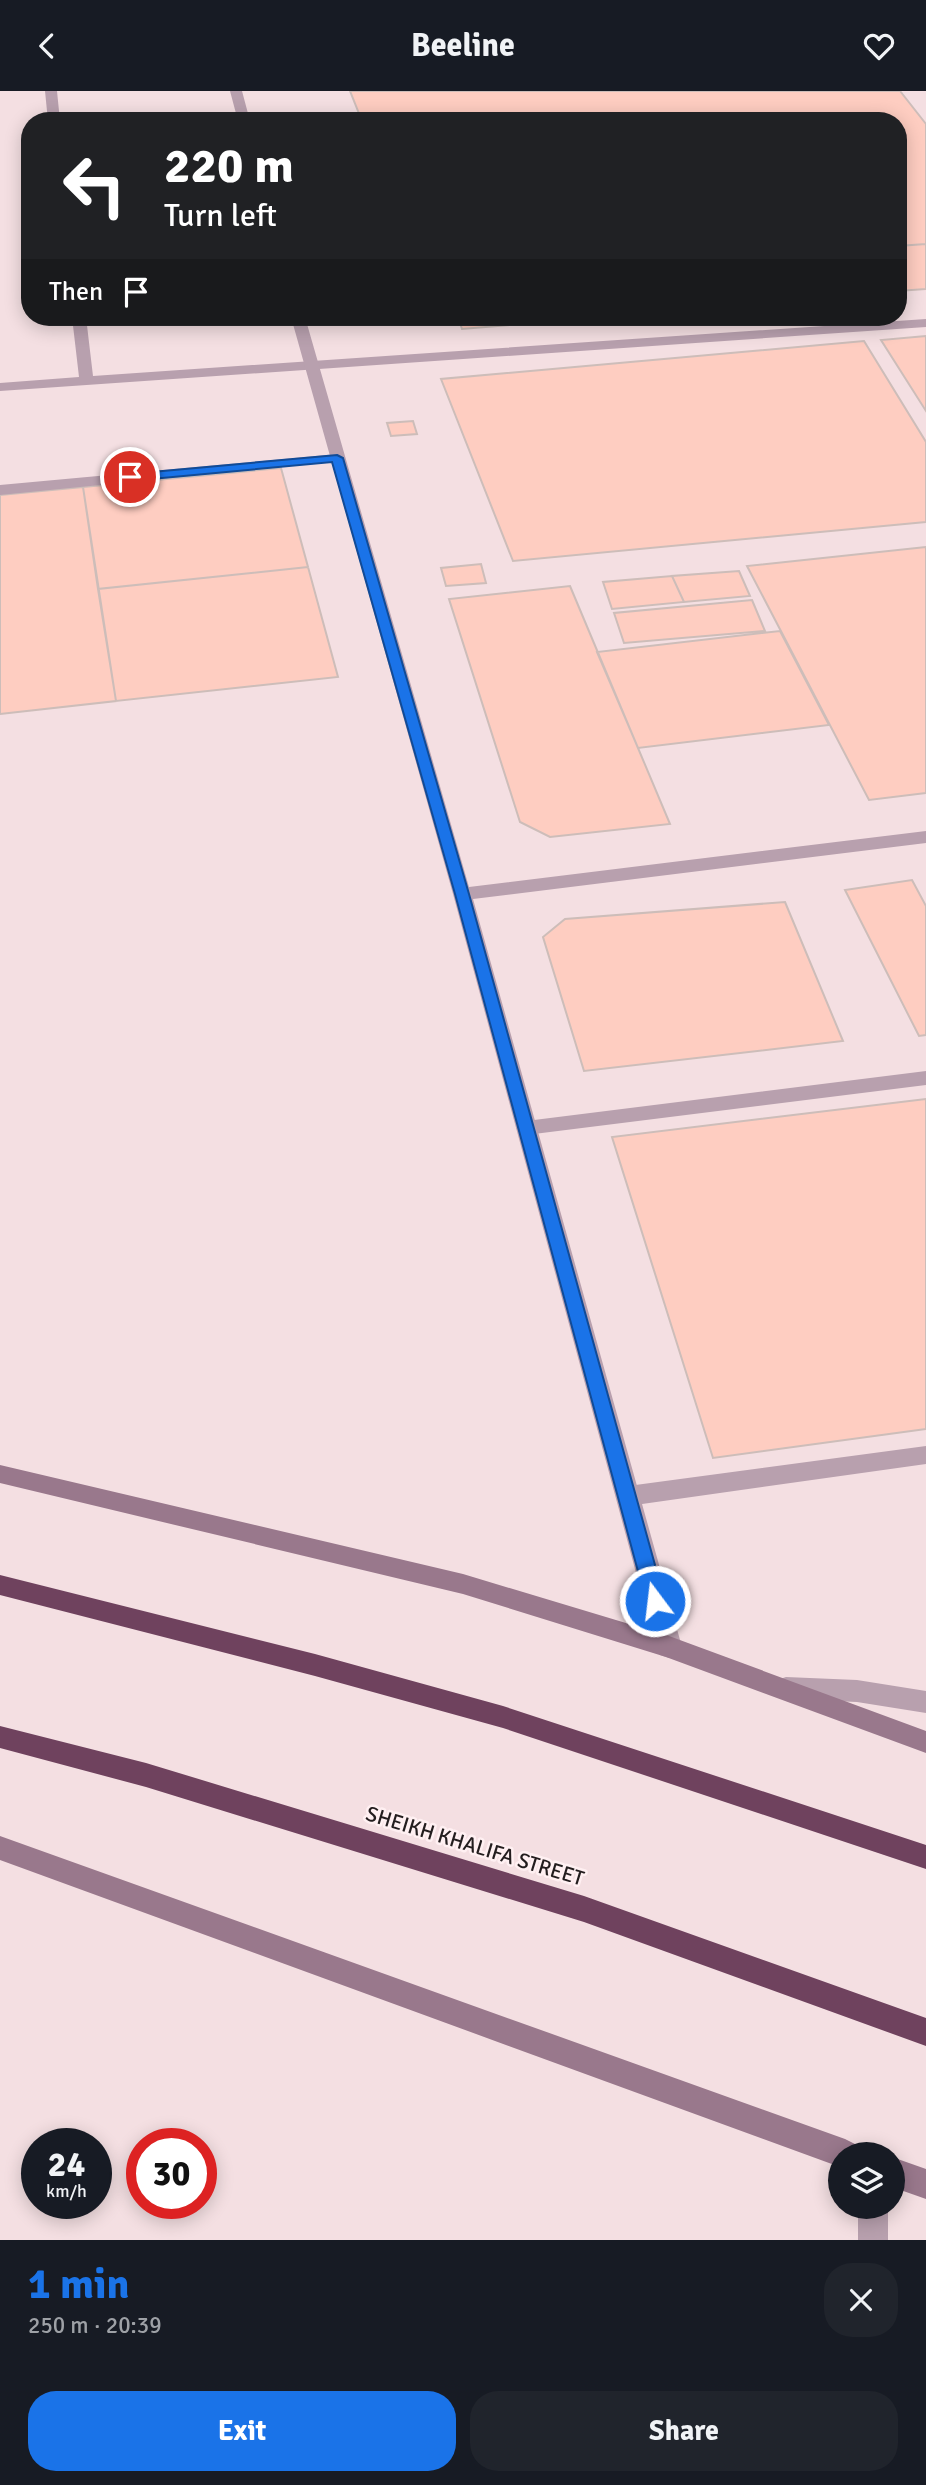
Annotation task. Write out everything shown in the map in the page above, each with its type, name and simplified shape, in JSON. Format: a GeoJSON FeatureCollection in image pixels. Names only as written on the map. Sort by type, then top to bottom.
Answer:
{"type":"FeatureCollection","features":[{"type":"Feature","properties":{"kind":"highway"},"geometry":{"type":"LineString","coordinates":[[0,1585],[236,1643],[502,1717],[753,1796],[926,1857]]}},
{"type":"Feature","properties":{"kind":"highway","name":"SHEIKH KHALIFA STREET"},"geometry":{"type":"LineString","coordinates":[[0,1737],[146,1775],[584,1909],[926,2032]]}},
{"type":"Feature","properties":{"kind":"main road"},"geometry":{"type":"LineString","coordinates":[[0,1474],[463,1584],[669,1647],[926,1742]]}},
{"type":"Feature","properties":{"kind":"main road"},"geometry":{"type":"LineString","coordinates":[[0,1848],[828,2148]]}},
{"type":"Feature","properties":{"kind":"main road"},"geometry":{"type":"LineString","coordinates":[[905,2177],[926,2184]]}},
{"type":"Feature","properties":{"kind":"street"},"geometry":{"type":"LineString","coordinates":[[51,91],[53,112]]}},
{"type":"Feature","properties":{"kind":"street"},"geometry":{"type":"LineString","coordinates":[[236,91],[242,112]]}},
{"type":"Feature","properties":{"kind":"street"},"geometry":{"type":"LineString","coordinates":[[907,324],[926,323]]}},
{"type":"Feature","properties":{"kind":"street"},"geometry":{"type":"LineString","coordinates":[[80,326],[87,382]]}},
{"type":"Feature","properties":{"kind":"street"},"geometry":{"type":"LineString","coordinates":[[301,326],[462,894],[669,1647]]}},
{"type":"Feature","properties":{"kind":"street"},"geometry":{"type":"LineString","coordinates":[[0,387],[884,326]]}},
{"type":"Feature","properties":{"kind":"street"},"geometry":{"type":"LineString","coordinates":[[0,489],[337,458]]}},
{"type":"Feature","properties":{"kind":"street"},"geometry":{"type":"LineString","coordinates":[[462,894],[926,837]]}},
{"type":"Feature","properties":{"kind":"street"},"geometry":{"type":"LineString","coordinates":[[526,1128],[926,1078]]}},
{"type":"Feature","properties":{"kind":"street"},"geometry":{"type":"LineString","coordinates":[[628,1496],[926,1455]]}},
{"type":"Feature","properties":{"kind":"street"},"geometry":{"type":"LineString","coordinates":[[773,1687],[857,1691],[926,1702]]}},
{"type":"Feature","properties":{"kind":"street"},"geometry":{"type":"LineString","coordinates":[[873,2219],[873,2240]]}},
{"type":"Feature","properties":{"kind":"shaded area"},"geometry":{"type":"Polygon","coordinates":[[[0,91],[926,91],[926,2240],[0,2240],[0,91]]]}},
{"type":"Feature","properties":{"kind":"building"},"geometry":{"type":"Polygon","coordinates":[[[350,91],[900,91],[926,124],[926,244],[907,245],[907,112],[358,112],[350,91]]]}},
{"type":"Feature","properties":{"kind":"building"},"geometry":{"type":"Polygon","coordinates":[[[926,244],[926,289],[907,290],[907,245],[926,244]]]}},
{"type":"Feature","properties":{"kind":"building"},"geometry":{"type":"Polygon","coordinates":[[[461,326],[497,326],[462,329],[461,326]]]}},
{"type":"Feature","properties":{"kind":"building"},"geometry":{"type":"Polygon","coordinates":[[[926,336],[926,411],[881,340],[926,336]]]}},
{"type":"Feature","properties":{"kind":"building"},"geometry":{"type":"Polygon","coordinates":[[[864,341],[926,442],[926,522],[513,561],[441,379],[864,341]]]}},
{"type":"Feature","properties":{"kind":"building"},"geometry":{"type":"Polygon","coordinates":[[[413,421],[417,434],[391,436],[387,423],[413,421]]]}},
{"type":"Feature","properties":{"kind":"building"},"geometry":{"type":"Polygon","coordinates":[[[281,468],[308,567],[98,589],[83,487],[281,468]]]}},
{"type":"Feature","properties":{"kind":"building"},"geometry":{"type":"Polygon","coordinates":[[[83,487],[116,701],[0,714],[0,495],[83,487]]]}},
{"type":"Feature","properties":{"kind":"building"},"geometry":{"type":"Polygon","coordinates":[[[926,547],[926,793],[869,800],[747,566],[926,547]]]}},
{"type":"Feature","properties":{"kind":"building"},"geometry":{"type":"Polygon","coordinates":[[[481,564],[486,583],[446,586],[441,568],[481,564]]]}},
{"type":"Feature","properties":{"kind":"building"},"geometry":{"type":"Polygon","coordinates":[[[308,567],[338,677],[116,701],[98,589],[308,567]]]}},
{"type":"Feature","properties":{"kind":"building"},"geometry":{"type":"Polygon","coordinates":[[[739,571],[750,596],[684,602],[672,576],[739,571]]]}},
{"type":"Feature","properties":{"kind":"building"},"geometry":{"type":"Polygon","coordinates":[[[672,576],[684,602],[612,609],[603,582],[672,576]]]}},
{"type":"Feature","properties":{"kind":"building"},"geometry":{"type":"Polygon","coordinates":[[[570,586],[670,824],[550,837],[520,822],[449,599],[570,586]]]}},
{"type":"Feature","properties":{"kind":"building"},"geometry":{"type":"Polygon","coordinates":[[[752,600],[765,631],[624,643],[614,613],[752,600]]]}},
{"type":"Feature","properties":{"kind":"building"},"geometry":{"type":"Polygon","coordinates":[[[780,631],[829,725],[638,748],[597,652],[780,631]]]}},
{"type":"Feature","properties":{"kind":"building"},"geometry":{"type":"Polygon","coordinates":[[[912,880],[926,906],[926,1035],[919,1036],[845,890],[912,880]]]}},
{"type":"Feature","properties":{"kind":"building"},"geometry":{"type":"Polygon","coordinates":[[[785,902],[843,1041],[584,1071],[543,937],[565,919],[785,902]]]}},
{"type":"Feature","properties":{"kind":"building"},"geometry":{"type":"Polygon","coordinates":[[[926,1099],[926,1429],[713,1458],[612,1137],[926,1099]]]}},
{"type":"Feature","properties":{"kind":"route"},"geometry":{"type":"LineString","coordinates":[[130,477],[337,458],[462,894],[655,1601]]}}]}
